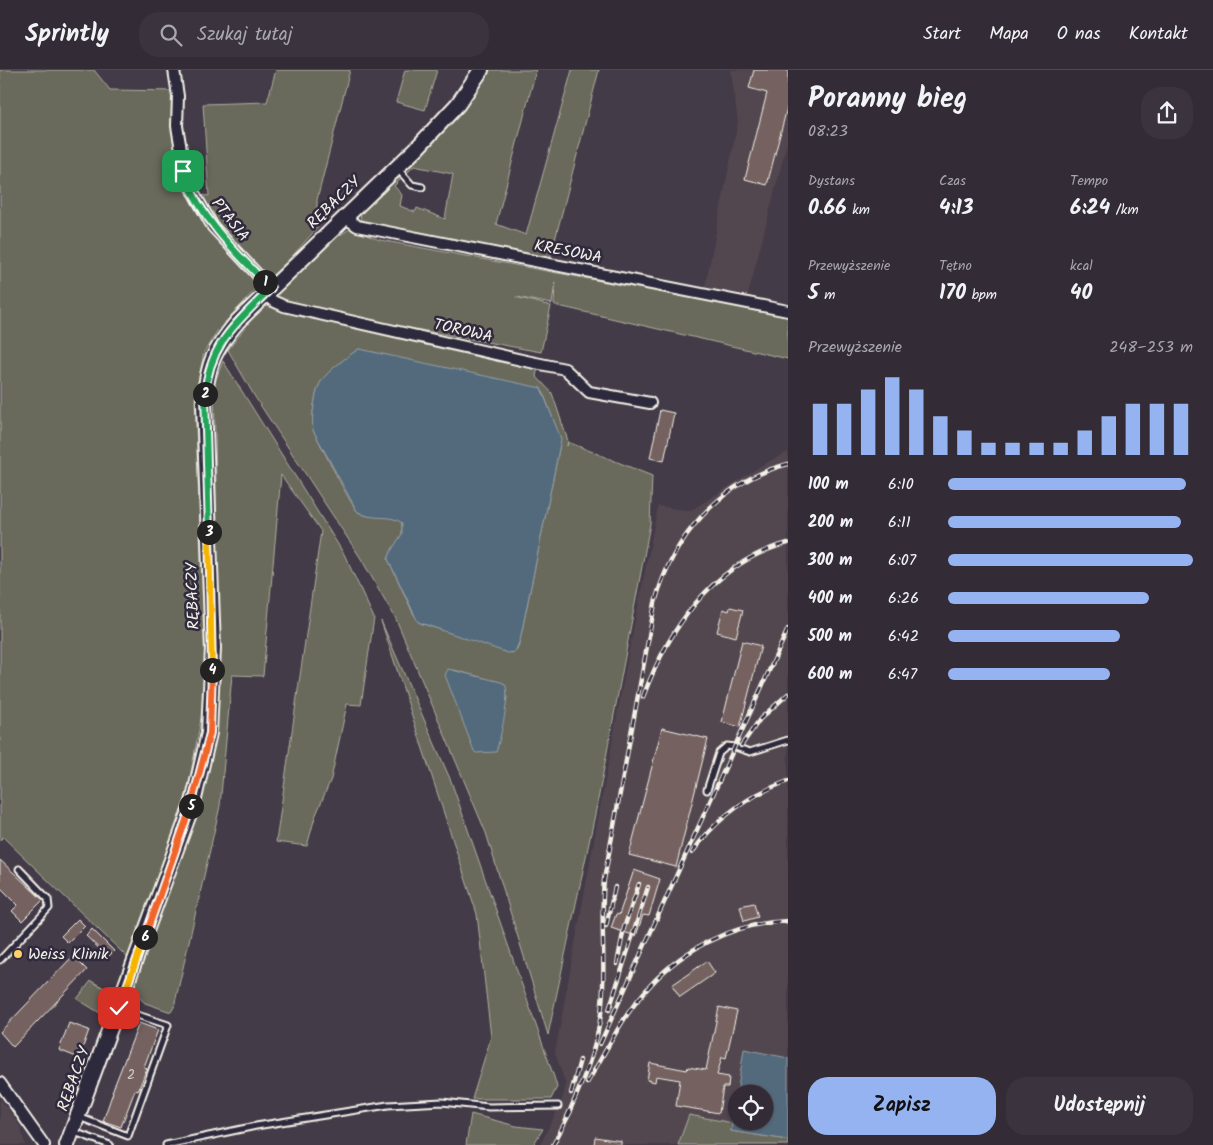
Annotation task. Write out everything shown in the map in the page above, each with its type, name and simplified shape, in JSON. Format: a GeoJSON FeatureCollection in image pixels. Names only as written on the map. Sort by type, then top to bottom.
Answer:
{"type":"FeatureCollection","features":[{"type":"Feature","properties":{"kind":"street","name":"PTASIA"},"geometry":{"type":"LineString","coordinates":[[174,70],[178,96],[177,126],[186,179],[214,227],[268,291]]}},
{"type":"Feature","properties":{"kind":"street","name":"RĘBACZY"},"geometry":{"type":"LineString","coordinates":[[67,1145],[193,803],[210,733],[213,648],[204,402],[206,381],[211,362],[220,343],[268,291],[397,167],[458,104],[482,70]]}},
{"type":"Feature","properties":{"kind":"street","name":"KRESOWA"},"geometry":{"type":"LineString","coordinates":[[344,217],[357,226],[788,311]]}},
{"type":"Feature","properties":{"kind":"street","name":"TOROWA"},"geometry":{"type":"LineString","coordinates":[[268,291],[273,301],[284,306],[565,369],[589,392],[650,403]]}},
{"type":"Feature","properties":{"kind":"street"},"geometry":{"type":"LineString","coordinates":[[0,1083],[44,1145]]}},
{"type":"Feature","properties":{"kind":"lane"},"geometry":{"type":"LineString","coordinates":[[397,167],[412,184],[422,187]]}},
{"type":"Feature","properties":{"kind":"lane"},"geometry":{"type":"LineString","coordinates":[[707,790],[719,753],[727,746],[750,752],[788,740]]}},
{"type":"Feature","properties":{"kind":"lane"},"geometry":{"type":"LineString","coordinates":[[0,960],[49,908],[48,899],[19,869]]}},
{"type":"Feature","properties":{"kind":"lane"},"geometry":{"type":"LineString","coordinates":[[78,1117],[128,1136],[168,1025],[119,1008]]}},
{"type":"Feature","properties":{"kind":"lane"},"geometry":{"type":"LineString","coordinates":[[166,1145],[256,1126],[388,1105],[442,1102],[489,1107],[558,1106]]}},
{"type":"Feature","properties":{"kind":"lane"},"geometry":{"type":"LineString","coordinates":[[73,1132],[110,1145]]}},
{"type":"Feature","properties":{"kind":"shaded area"},"geometry":{"type":"Polygon","coordinates":[[[731,70],[788,70],[788,139],[748,295],[705,287],[738,122],[731,70]]]}},
{"type":"Feature","properties":{"kind":"shaded area"},"geometry":{"type":"Polygon","coordinates":[[[788,452],[788,1145],[540,1145],[561,1103],[566,1085],[555,1053],[628,656],[658,506],[690,511],[764,464],[788,452]]]}},
{"type":"Feature","properties":{"kind":"shaded area"},"geometry":{"type":"Polygon","coordinates":[[[0,1099],[20,1126],[25,1145],[0,1145],[0,1099]]]}},
{"type":"Feature","properties":{"kind":"green space"},"geometry":{"type":"Polygon","coordinates":[[[0,70],[94,70],[110,90],[178,91],[188,194],[209,196],[203,104],[267,102],[276,70],[350,70],[317,200],[317,215],[359,181],[287,262],[253,292],[218,330],[204,352],[195,399],[206,693],[187,793],[128,958],[3,837],[0,840],[0,70]]]}},
{"type":"Feature","properties":{"kind":"green space"},"geometry":{"type":"Polygon","coordinates":[[[405,70],[437,70],[425,110],[396,102],[405,70]]]}},
{"type":"Feature","properties":{"kind":"green space"},"geometry":{"type":"Polygon","coordinates":[[[489,70],[536,70],[496,224],[526,235],[572,70],[599,70],[550,259],[367,226],[361,221],[360,213],[395,178],[401,179],[394,186],[402,195],[400,206],[415,212],[417,208],[445,219],[453,174],[414,166],[406,174],[405,168],[468,99],[489,70]]]}},
{"type":"Feature","properties":{"kind":"green space"},"geometry":{"type":"Polygon","coordinates":[[[350,229],[380,240],[788,316],[788,359],[554,305],[555,282],[552,304],[516,297],[551,306],[541,352],[300,308],[287,304],[278,298],[276,293],[326,243],[350,229]]]}},
{"type":"Feature","properties":{"kind":"green space"},"geometry":{"type":"Polygon","coordinates":[[[266,306],[538,368],[536,376],[552,393],[568,441],[567,446],[568,442],[652,476],[650,524],[597,805],[548,1035],[486,833],[396,619],[360,557],[255,397],[228,350],[261,307],[266,306]],[[359,349],[325,376],[320,384],[314,404],[313,430],[358,512],[363,515],[392,518],[402,523],[402,534],[388,559],[413,613],[420,623],[512,653],[517,650],[520,640],[560,444],[559,435],[543,392],[359,349]],[[454,670],[497,749],[507,698],[505,684],[454,670]]]}},
{"type":"Feature","properties":{"kind":"green space"},"geometry":{"type":"Polygon","coordinates":[[[223,361],[344,554],[374,618],[361,705],[347,704],[331,779],[315,817],[307,846],[276,842],[321,531],[281,475],[263,676],[232,675],[220,806],[174,1007],[171,1012],[145,1003],[132,991],[204,791],[220,678],[214,384],[223,361]]]}},
{"type":"Feature","properties":{"kind":"green space"},"geometry":{"type":"Polygon","coordinates":[[[381,621],[451,781],[554,1077],[557,1087],[551,1099],[472,1099],[491,1037],[477,914],[381,621]]]}},
{"type":"Feature","properties":{"kind":"green space"},"geometry":{"type":"Polygon","coordinates":[[[91,981],[119,996],[110,1019],[77,999],[91,981]]]}},
{"type":"Feature","properties":{"kind":"green space"},"geometry":{"type":"Polygon","coordinates":[[[471,1114],[516,1126],[543,1129],[533,1145],[466,1145],[471,1114]]]}},
{"type":"Feature","properties":{"kind":"green space"},"geometry":{"type":"Polygon","coordinates":[[[689,1115],[728,1122],[728,1130],[731,1131],[788,1140],[788,1145],[678,1145],[689,1115]]]}},
{"type":"Feature","properties":{"kind":"water"},"geometry":{"type":"Polygon","coordinates":[[[359,349],[541,388],[561,439],[520,640],[515,652],[508,653],[418,622],[388,559],[402,534],[402,523],[392,518],[368,516],[357,511],[313,430],[314,405],[320,384],[325,376],[359,349]]]}},
{"type":"Feature","properties":{"kind":"water"},"geometry":{"type":"Polygon","coordinates":[[[448,669],[505,684],[506,707],[496,752],[476,753],[474,751],[445,675],[448,669]]]}},
{"type":"Feature","properties":{"kind":"water"},"geometry":{"type":"Polygon","coordinates":[[[744,1049],[788,1058],[788,1140],[731,1131],[773,1130],[773,1085],[738,1085],[744,1049]]]}},
{"type":"Feature","properties":{"kind":"building"},"geometry":{"type":"Polygon","coordinates":[[[754,70],[788,70],[788,104],[767,185],[745,179],[767,93],[749,88],[754,70]]]}},
{"type":"Feature","properties":{"kind":"building"},"geometry":{"type":"Polygon","coordinates":[[[660,410],[674,413],[664,461],[650,458],[660,410]]]}},
{"type":"Feature","properties":{"kind":"building"},"geometry":{"type":"Polygon","coordinates":[[[730,607],[743,610],[736,637],[717,632],[723,609],[729,611],[730,607]]]}},
{"type":"Feature","properties":{"kind":"building"},"geometry":{"type":"Polygon","coordinates":[[[742,641],[761,646],[740,727],[722,722],[742,641]]]}},
{"type":"Feature","properties":{"kind":"building"},"geometry":{"type":"Polygon","coordinates":[[[662,728],[708,739],[676,867],[629,855],[662,728]]]}},
{"type":"Feature","properties":{"kind":"building"},"geometry":{"type":"Polygon","coordinates":[[[0,860],[43,900],[22,921],[12,911],[18,905],[0,887],[0,860]]]}},
{"type":"Feature","properties":{"kind":"building"},"geometry":{"type":"Polygon","coordinates":[[[634,870],[660,879],[649,916],[643,915],[636,936],[611,928],[616,914],[619,915],[634,870]]]}},
{"type":"Feature","properties":{"kind":"building"},"geometry":{"type":"Polygon","coordinates":[[[754,903],[758,917],[744,921],[740,906],[754,903]]]}},
{"type":"Feature","properties":{"kind":"building"},"geometry":{"type":"Polygon","coordinates":[[[78,919],[85,926],[68,943],[61,936],[78,919]]]}},
{"type":"Feature","properties":{"kind":"building"},"geometry":{"type":"Polygon","coordinates":[[[92,929],[114,951],[108,957],[86,936],[92,929]]]}},
{"type":"Feature","properties":{"kind":"building"},"geometry":{"type":"Polygon","coordinates":[[[73,956],[87,970],[13,1047],[0,1032],[73,956]]]}},
{"type":"Feature","properties":{"kind":"building"},"geometry":{"type":"Polygon","coordinates":[[[707,961],[715,973],[680,997],[672,985],[707,961]]]}},
{"type":"Feature","properties":{"kind":"building"},"geometry":{"type":"Polygon","coordinates":[[[719,1007],[737,1011],[726,1058],[722,1057],[717,1075],[729,1077],[728,1087],[723,1087],[719,1113],[676,1106],[680,1080],[656,1076],[655,1082],[647,1080],[650,1063],[687,1070],[688,1067],[706,1070],[719,1007]]]}},
{"type":"Feature","properties":{"kind":"building"},"geometry":{"type":"Polygon","coordinates":[[[69,1023],[89,1030],[79,1058],[59,1050],[69,1023]]]}},
{"type":"Feature","properties":{"kind":"building"},"geometry":{"type":"Polygon","coordinates":[[[139,1023],[158,1030],[144,1067],[147,1068],[138,1091],[135,1090],[121,1127],[103,1121],[112,1092],[139,1023]]]}},
{"type":"Feature","properties":{"kind":"building"},"geometry":{"type":"Polygon","coordinates":[[[595,1137],[621,1141],[621,1145],[594,1145],[595,1137]]]}},
{"type":"Feature","properties":{"kind":"railway"},"geometry":{"type":"LineString","coordinates":[[567,1117],[579,1090],[598,1033],[603,989],[604,880],[655,603],[663,579],[687,534],[721,498],[741,484],[764,472],[788,464]]}},
{"type":"Feature","properties":{"kind":"railway"},"geometry":{"type":"LineString","coordinates":[[643,697],[666,647],[697,602],[716,582],[737,566],[761,553],[788,543]]}},
{"type":"Feature","properties":{"kind":"railway"},"geometry":{"type":"LineString","coordinates":[[600,1044],[788,629]]}},
{"type":"Feature","properties":{"kind":"railway"},"geometry":{"type":"LineString","coordinates":[[741,746],[760,719],[788,694]]}},
{"type":"Feature","properties":{"kind":"railway"},"geometry":{"type":"LineString","coordinates":[[692,853],[711,829],[722,819],[760,793],[788,781]]}},
{"type":"Feature","properties":{"kind":"railway"},"geometry":{"type":"LineString","coordinates":[[617,964],[624,928],[639,884]]}},
{"type":"Feature","properties":{"kind":"railway"},"geometry":{"type":"LineString","coordinates":[[606,926],[615,887]]}},
{"type":"Feature","properties":{"kind":"railway"},"geometry":{"type":"LineString","coordinates":[[609,1010],[648,887]]}},
{"type":"Feature","properties":{"kind":"railway"},"geometry":{"type":"LineString","coordinates":[[587,1083],[634,1005],[656,979],[672,965],[707,942],[726,934],[746,927],[788,921]]}},
{"type":"Feature","properties":{"kind":"railway"},"geometry":{"type":"LineString","coordinates":[[571,1093],[580,1060]]}},
{"type":"Feature","properties":{"kind":"railway"},"geometry":{"type":"LineString","coordinates":[[553,1145],[571,1111]]}},
{"type":"Feature","properties":{"kind":"place","name":"Weiss Klinik"},"geometry":{"type":"Point","coordinates":[18,954]}},
{"type":"Feature","properties":{"kind":"route"},"geometry":{"type":"LineString","coordinates":[[119,1008],[193,803],[210,733],[213,648],[204,402],[206,381],[211,362],[220,343],[271,288],[214,227],[192,191],[183,171]]}}]}
